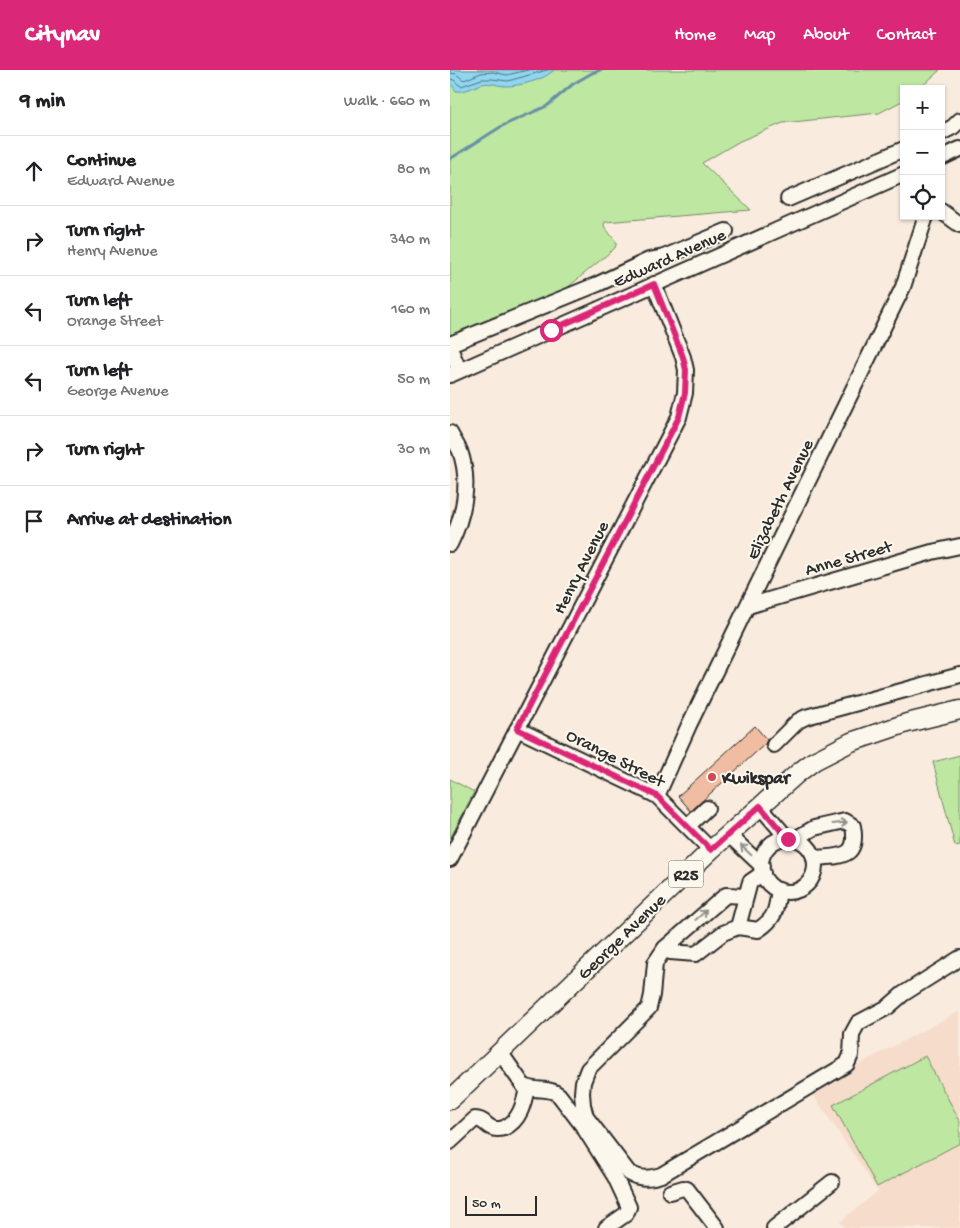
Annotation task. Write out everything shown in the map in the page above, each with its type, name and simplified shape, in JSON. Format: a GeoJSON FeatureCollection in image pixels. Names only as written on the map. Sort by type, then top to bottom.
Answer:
{"type":"FeatureCollection","features":[{"type":"Feature","properties":{"kind":"main road","name":"George Avenue"},"geometry":{"type":"LineString","coordinates":[[450,1100],[711,850],[798,772],[834,750],[871,734],[960,710]]}},
{"type":"Feature","properties":{"kind":"street"},"geometry":{"type":"LineString","coordinates":[[945,131],[953,127],[960,120]]}},
{"type":"Feature","properties":{"kind":"street"},"geometry":{"type":"LineString","coordinates":[[945,157],[960,149]]}},
{"type":"Feature","properties":{"kind":"street"},"geometry":{"type":"LineString","coordinates":[[788,199],[900,151]]}},
{"type":"Feature","properties":{"kind":"street","name":"Edward Avenue"},"geometry":{"type":"LineString","coordinates":[[455,372],[902,175]]}},
{"type":"Feature","properties":{"kind":"street"},"geometry":{"type":"LineString","coordinates":[[945,214],[960,225]]}},
{"type":"Feature","properties":{"kind":"street","name":"Elizabeth Avenue"},"geometry":{"type":"LineString","coordinates":[[657,796],[689,725],[900,294],[925,220]]}},
{"type":"Feature","properties":{"kind":"street"},"geometry":{"type":"LineString","coordinates":[[450,344],[598,284],[649,260],[664,257],[726,231]]}},
{"type":"Feature","properties":{"kind":"street","name":"Henry Avenue"},"geometry":{"type":"LineString","coordinates":[[450,859],[679,417],[685,393],[686,370],[683,357],[654,284]]}},
{"type":"Feature","properties":{"kind":"street"},"geometry":{"type":"LineString","coordinates":[[450,348],[455,372]]}},
{"type":"Feature","properties":{"kind":"street"},"geometry":{"type":"LineString","coordinates":[[450,434],[460,451],[464,475],[464,500],[462,515],[450,544]]}},
{"type":"Feature","properties":{"kind":"street","name":"Anne Street"},"geometry":{"type":"LineString","coordinates":[[748,606],[932,552],[960,546]]}},
{"type":"Feature","properties":{"kind":"street"},"geometry":{"type":"LineString","coordinates":[[774,745],[798,721],[806,716],[960,675]]}},
{"type":"Feature","properties":{"kind":"street","name":"Orange Street"},"geometry":{"type":"LineString","coordinates":[[517,729],[657,796],[711,850]]}},
{"type":"Feature","properties":{"kind":"street"},"geometry":{"type":"LineString","coordinates":[[729,835],[762,869],[770,884],[779,890],[796,891],[808,884],[814,872],[814,858],[807,846],[791,839],[760,806]]}},
{"type":"Feature","properties":{"kind":"street"},"geometry":{"type":"LineString","coordinates":[[688,826],[707,808]]}},
{"type":"Feature","properties":{"kind":"street"},"geometry":{"type":"LineString","coordinates":[[738,927],[750,882],[762,869],[765,852],[774,842],[791,839],[814,828],[846,822],[853,826],[855,838],[851,850],[844,855],[814,858]]}},
{"type":"Feature","properties":{"kind":"street"},"geometry":{"type":"LineString","coordinates":[[665,948],[670,952],[696,954],[723,933],[738,927],[758,930],[767,924],[775,914],[779,890]]}},
{"type":"Feature","properties":{"kind":"street"},"geometry":{"type":"LineString","coordinates":[[746,896],[726,895],[665,948],[655,963],[649,1008],[588,1068],[583,1082],[582,1093],[586,1117],[629,1173],[645,1179],[660,1175],[847,1064],[851,1055],[852,1034],[858,1023],[888,1006],[903,994],[960,958]]}},
{"type":"Feature","properties":{"kind":"street"},"geometry":{"type":"LineString","coordinates":[[500,1052],[527,1088],[555,1091],[559,1095],[582,1125],[616,1177],[629,1207],[626,1214],[606,1228]]}},
{"type":"Feature","properties":{"kind":"street"},"geometry":{"type":"LineString","coordinates":[[450,1142],[475,1119],[482,1120],[492,1129],[497,1130],[509,1125],[520,1112],[527,1088]]}},
{"type":"Feature","properties":{"kind":"street"},"geometry":{"type":"LineString","coordinates":[[774,1228],[832,1182]]}},
{"type":"Feature","properties":{"kind":"street"},"geometry":{"type":"LineString","coordinates":[[670,1192],[683,1188],[687,1189],[717,1228]]}},
{"type":"Feature","properties":{"kind":"shaded area"},"geometry":{"type":"Polygon","coordinates":[[[960,1011],[960,1228],[845,1228],[840,1222],[878,1191],[810,1090],[960,1011]]]}},
{"type":"Feature","properties":{"kind":"green space"},"geometry":{"type":"Polygon","coordinates":[[[450,70],[940,70],[923,85],[900,85],[900,102],[879,113],[783,123],[740,141],[702,163],[751,210],[605,222],[604,226],[616,242],[615,248],[567,288],[450,341],[450,70]]]}},
{"type":"Feature","properties":{"kind":"green space"},"geometry":{"type":"Polygon","coordinates":[[[960,755],[960,845],[955,846],[933,762],[960,755]]]}},
{"type":"Feature","properties":{"kind":"green space"},"geometry":{"type":"Polygon","coordinates":[[[450,779],[474,792],[450,839],[450,779]]]}},
{"type":"Feature","properties":{"kind":"green space"},"geometry":{"type":"Polygon","coordinates":[[[925,1056],[960,1121],[960,1143],[877,1187],[833,1105],[925,1056]]]}},
{"type":"Feature","properties":{"kind":"water"},"geometry":{"type":"Polygon","coordinates":[[[450,70],[554,70],[544,77],[525,84],[506,86],[485,84],[456,91],[450,82],[450,70]]]}},
{"type":"Feature","properties":{"kind":"building"},"geometry":{"type":"Polygon","coordinates":[[[755,726],[767,740],[765,744],[691,811],[678,796],[755,726]]]}},
{"type":"Feature","properties":{"kind":"waterway"},"geometry":{"type":"LineString","coordinates":[[450,159],[502,126],[547,106],[573,84],[600,70]]}},
{"type":"Feature","properties":{"kind":"place","name":"Kwikspar"},"geometry":{"type":"Point","coordinates":[712,777]}},
{"type":"Feature","properties":{"kind":"route"},"geometry":{"type":"LineString","coordinates":[[551,330],[654,284],[683,357],[686,383],[679,417],[517,729],[657,796],[711,850],[760,806],[788,839]]}}]}
